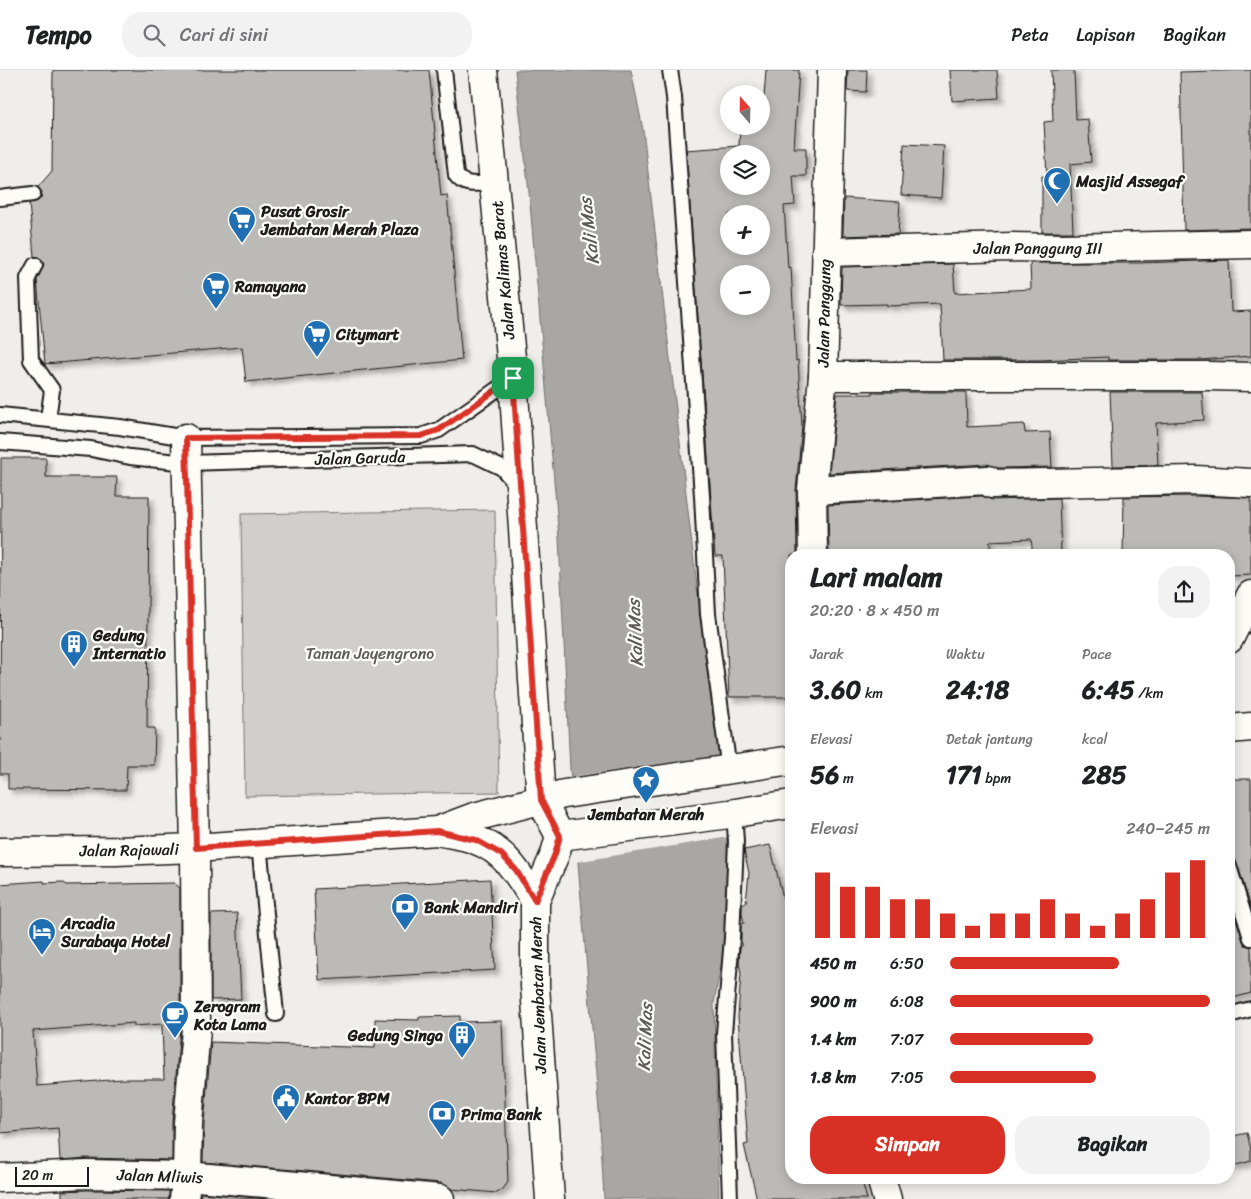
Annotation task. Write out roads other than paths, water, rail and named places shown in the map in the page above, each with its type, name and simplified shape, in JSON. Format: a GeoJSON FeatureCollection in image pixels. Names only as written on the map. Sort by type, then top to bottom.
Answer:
{"type":"FeatureCollection","features":[{"type":"Feature","properties":{"kind":"street","name":"Jalan Kalimas Barat"},"geometry":{"type":"LineString","coordinates":[[483,70],[513,378],[520,490],[553,797]]}},
{"type":"Feature","properties":{"kind":"street","name":"Jalan Panggung"},"geometry":{"type":"LineString","coordinates":[[813,549],[812,490],[823,376],[832,70]]}},
{"type":"Feature","properties":{"kind":"street","name":"Jalan Panggung III"},"geometry":{"type":"LineString","coordinates":[[826,252],[1012,246],[1063,248],[1251,244]]}},
{"type":"Feature","properties":{"kind":"street"},"geometry":{"type":"LineString","coordinates":[[823,376],[1251,377]]}},
{"type":"Feature","properties":{"kind":"street"},"geometry":{"type":"LineString","coordinates":[[186,1188],[188,1123],[196,1029],[196,848],[187,451]]}},
{"type":"Feature","properties":{"kind":"street"},"geometry":{"type":"LineString","coordinates":[[812,490],[988,480],[992,484],[1195,480],[1251,483]]}},
{"type":"Feature","properties":{"kind":"street"},"geometry":{"type":"LineString","coordinates":[[1235,628],[1251,595]]}},
{"type":"Feature","properties":{"kind":"street"},"geometry":{"type":"LineString","coordinates":[[1235,729],[1251,728]]}},
{"type":"Feature","properties":{"kind":"street","name":"Jalan Rajawali"},"geometry":{"type":"LineString","coordinates":[[0,852],[196,848],[437,831],[474,817],[553,797],[785,761]]}},
{"type":"Feature","properties":{"kind":"street"},"geometry":{"type":"LineString","coordinates":[[553,797],[564,835],[785,805]]}},
{"type":"Feature","properties":{"kind":"street","name":"Jalan Rajawali"},"geometry":{"type":"LineString","coordinates":[[437,831],[476,840],[501,854],[516,870],[535,901]]}},
{"type":"Feature","properties":{"kind":"street","name":"Jalan Jembatan Merah"},"geometry":{"type":"LineString","coordinates":[[550,1199],[535,986],[535,901],[564,835]]}},
{"type":"Feature","properties":{"kind":"street","name":"Jalan Mliwis"},"geometry":{"type":"LineString","coordinates":[[0,1178],[88,1174],[186,1188],[440,1199]]}},
{"type":"Feature","properties":{"kind":"street"},"geometry":{"type":"LineString","coordinates":[[883,1184],[887,1199]]}},
{"type":"Feature","properties":{"kind":"lane"},"geometry":{"type":"LineString","coordinates":[[444,70],[456,175],[466,184],[495,183]]}},
{"type":"Feature","properties":{"kind":"lane"},"geometry":{"type":"LineString","coordinates":[[670,70],[675,107],[708,614],[727,770]]}},
{"type":"Feature","properties":{"kind":"lane"},"geometry":{"type":"LineString","coordinates":[[0,198],[33,194]]}},
{"type":"Feature","properties":{"kind":"lane"},"geometry":{"type":"LineString","coordinates":[[35,265],[28,278],[31,360],[52,390],[48,419]]}},
{"type":"Feature","properties":{"kind":"lane","name":"Jalan Garuda"},"geometry":{"type":"LineString","coordinates":[[0,442],[91,449],[130,457],[187,451],[421,436],[439,430],[513,378]]}},
{"type":"Feature","properties":{"kind":"lane","name":"Jalan Garuda"},"geometry":{"type":"LineString","coordinates":[[0,415],[120,426],[187,451],[473,454],[502,468],[520,490]]}},
{"type":"Feature","properties":{"kind":"lane"},"geometry":{"type":"LineString","coordinates":[[730,1199],[724,1033],[733,928],[736,841],[732,813]]}},
{"type":"Feature","properties":{"kind":"lane"},"geometry":{"type":"LineString","coordinates":[[259,844],[276,1014]]}},
{"type":"Feature","properties":{"kind":"lane"},"geometry":{"type":"LineString","coordinates":[[1235,886],[1251,938]]}},
{"type":"Feature","properties":{"kind":"lane"},"geometry":{"type":"LineString","coordinates":[[1235,1013],[1251,1009]]}},
{"type":"Feature","properties":{"kind":"water","name":"Kali Mas"},"geometry":{"type":"Polygon","coordinates":[[[515,70],[631,70],[643,130],[700,612],[721,755],[730,886],[727,934],[714,1003],[719,1199],[604,1199],[600,1122],[570,769],[559,538],[529,192],[515,70]]]}},
{"type":"Feature","properties":{"kind":"place","name":"Masjid Assegaf"},"geometry":{"type":"Point","coordinates":[1057,205]}},
{"type":"Feature","properties":{"kind":"place","name":"Pusat Grosir Jembatan Merah Plaza"},"geometry":{"type":"Point","coordinates":[242,244]}},
{"type":"Feature","properties":{"kind":"place","name":"Ramayana"},"geometry":{"type":"Point","coordinates":[216,310]}},
{"type":"Feature","properties":{"kind":"place","name":"Citymart"},"geometry":{"type":"Point","coordinates":[317,358]}},
{"type":"Feature","properties":{"kind":"place","name":"Gedung Internatio"},"geometry":{"type":"Point","coordinates":[74,668]}},
{"type":"Feature","properties":{"kind":"place","name":"Jembatan Merah"},"geometry":{"type":"Point","coordinates":[646,804]}},
{"type":"Feature","properties":{"kind":"place","name":"Bank Mandiri"},"geometry":{"type":"Point","coordinates":[405,931]}},
{"type":"Feature","properties":{"kind":"place","name":"Arcadia Surabaya Hotel"},"geometry":{"type":"Point","coordinates":[42,956]}},
{"type":"Feature","properties":{"kind":"place","name":"Zerogram Kota Lama"},"geometry":{"type":"Point","coordinates":[175,1039]}},
{"type":"Feature","properties":{"kind":"place","name":"Gedung Singa"},"geometry":{"type":"Point","coordinates":[462,1059]}},
{"type":"Feature","properties":{"kind":"place","name":"Kantor BPM"},"geometry":{"type":"Point","coordinates":[286,1122]}},
{"type":"Feature","properties":{"kind":"place","name":"Prima Bank"},"geometry":{"type":"Point","coordinates":[442,1138]}},
{"type":"Feature","properties":{"kind":"park label","name":"Taman Jayengrono"},"geometry":{"type":"Point","coordinates":[370,653]}}]}
